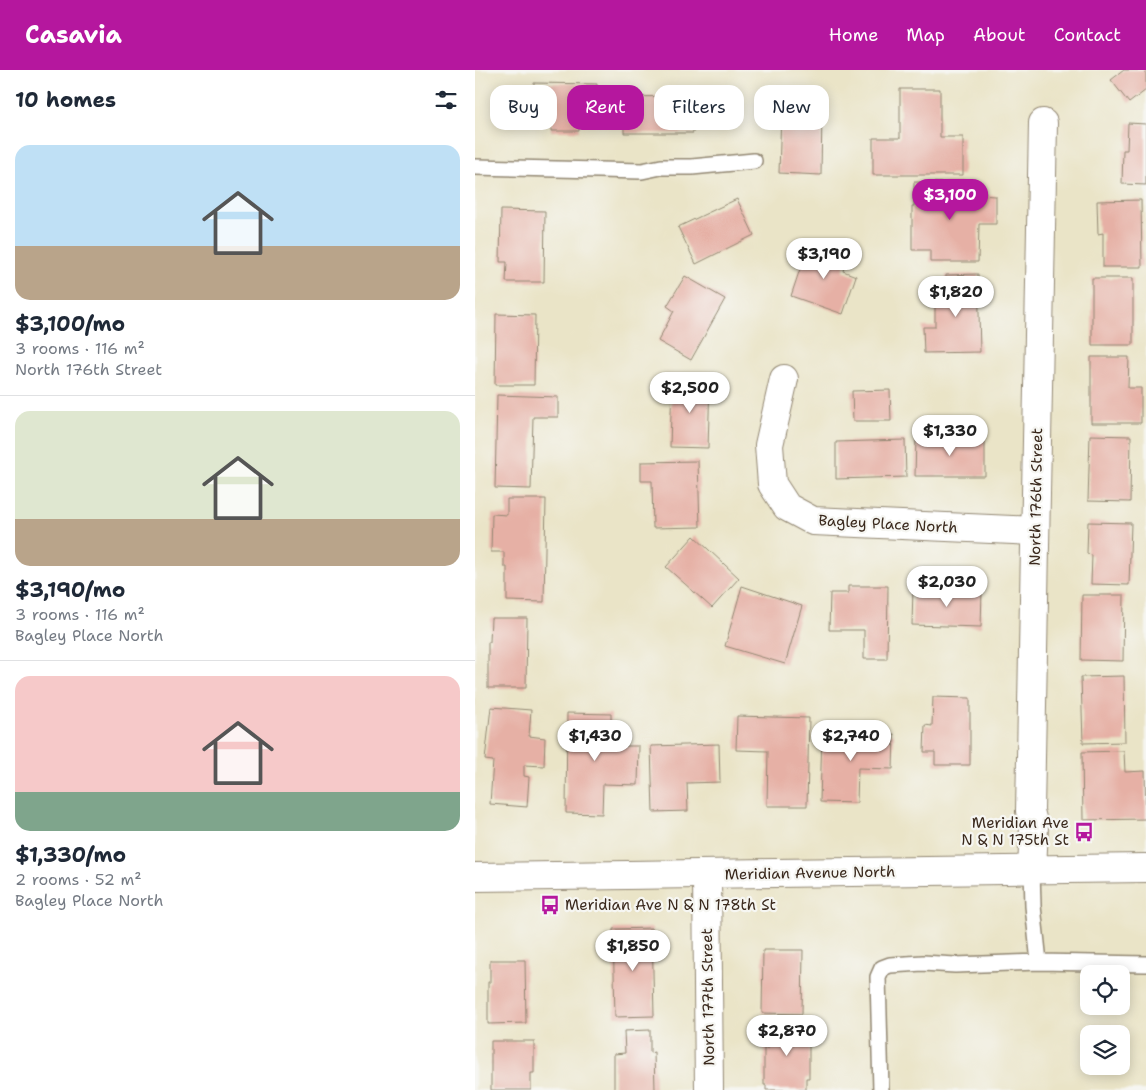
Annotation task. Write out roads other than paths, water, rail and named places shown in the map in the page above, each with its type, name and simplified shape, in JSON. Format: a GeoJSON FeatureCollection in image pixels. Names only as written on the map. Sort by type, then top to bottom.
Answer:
{"type":"FeatureCollection","features":[{"type":"Feature","properties":{"kind":"street","name":"North 176th Street"},"geometry":{"type":"LineString","coordinates":[[1032,870],[1035,826],[1030,811],[1043,123]]}},
{"type":"Feature","properties":{"kind":"street","name":"Bagley Place North"},"geometry":{"type":"LineString","coordinates":[[784,380],[769,445],[772,484],[787,507],[813,521],[1035,531]]}},
{"type":"Feature","properties":{"kind":"street","name":"Meridian Avenue North"},"geometry":{"type":"LineString","coordinates":[[475,877],[1146,868]]}},
{"type":"Feature","properties":{"kind":"street","name":"North 177th Street"},"geometry":{"type":"LineString","coordinates":[[707,874],[709,1090]]}},
{"type":"Feature","properties":{"kind":"lane"},"geometry":{"type":"LineString","coordinates":[[475,167],[642,171],[661,167],[692,167],[754,161]]}},
{"type":"Feature","properties":{"kind":"lane"},"geometry":{"type":"LineString","coordinates":[[1032,870],[1033,906],[1039,962]]}},
{"type":"Feature","properties":{"kind":"lane"},"geometry":{"type":"LineString","coordinates":[[881,1090],[877,977],[882,968],[890,965],[923,963],[955,965],[1039,962],[1146,964]]}},
{"type":"Feature","properties":{"kind":"place","name":"Meridian Ave N & N 175th St"},"geometry":{"type":"Point","coordinates":[1084,832]}},
{"type":"Feature","properties":{"kind":"place","name":"Meridian Ave N & N 178th St"},"geometry":{"type":"Point","coordinates":[550,905]}}]}
